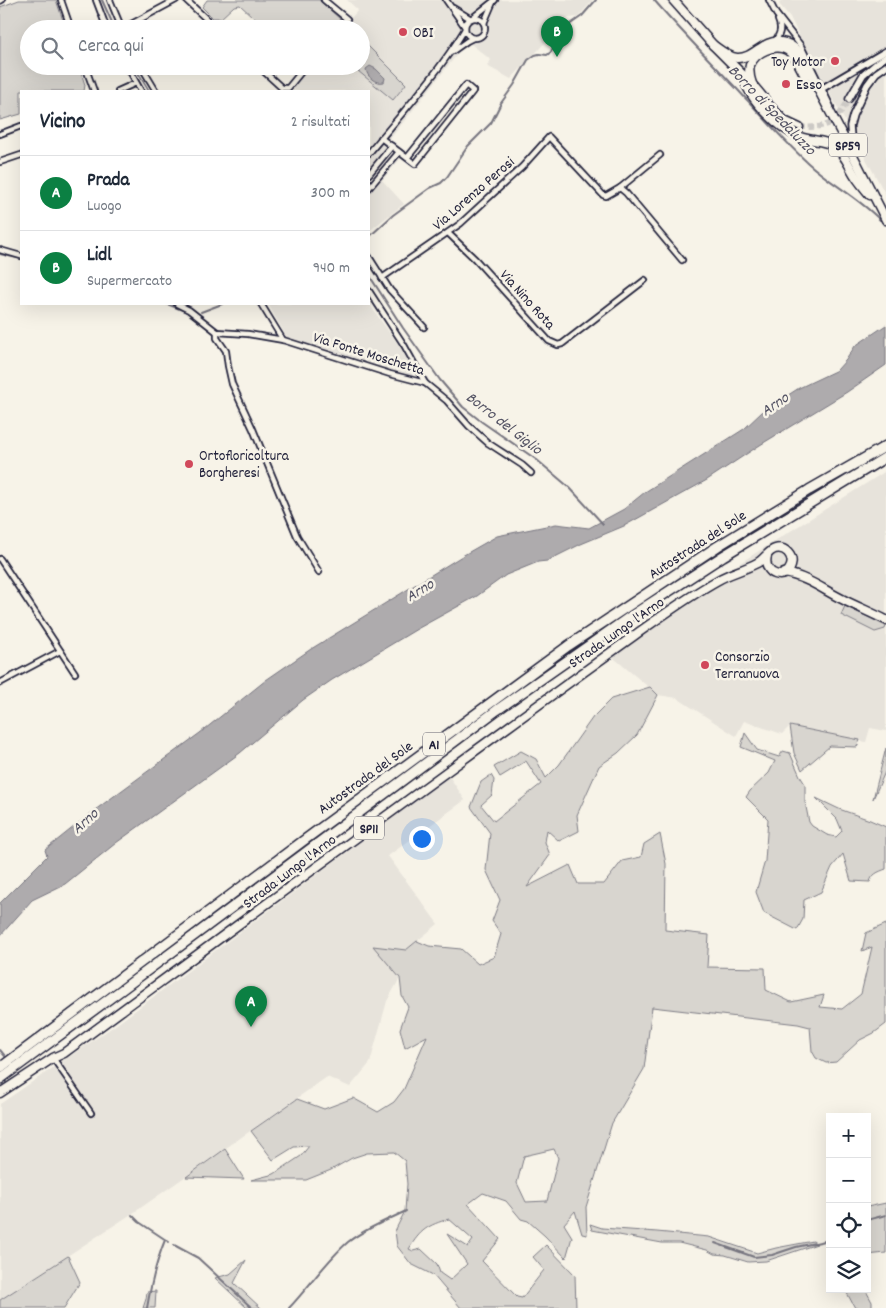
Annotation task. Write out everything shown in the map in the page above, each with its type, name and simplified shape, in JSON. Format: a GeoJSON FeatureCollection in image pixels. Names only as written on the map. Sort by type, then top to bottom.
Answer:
{"type":"FeatureCollection","features":[{"type":"Feature","properties":{"kind":"highway","name":"Autostrada del Sole"},"geometry":{"type":"LineString","coordinates":[[0,1068],[311,835],[568,646],[718,546],[809,490],[886,446]]}},
{"type":"Feature","properties":{"kind":"highway","name":"Autostrada del Sole"},"geometry":{"type":"LineString","coordinates":[[0,1079],[497,710],[631,616],[723,556],[886,457]]}},
{"type":"Feature","properties":{"kind":"main road"},"geometry":{"type":"LineString","coordinates":[[673,0],[767,102]]}},
{"type":"Feature","properties":{"kind":"main road"},"geometry":{"type":"LineString","coordinates":[[713,45],[736,58],[744,57],[775,41]]}},
{"type":"Feature","properties":{"kind":"main road","name":"SP59"},"geometry":{"type":"LineString","coordinates":[[775,41],[790,44],[798,51],[886,220]]}},
{"type":"Feature","properties":{"kind":"main road"},"geometry":{"type":"LineString","coordinates":[[752,84],[749,73],[750,64],[755,58],[768,49],[775,47],[788,50],[877,209],[881,212]]}},
{"type":"Feature","properties":{"kind":"main road"},"geometry":{"type":"LineString","coordinates":[[744,78],[746,87],[763,109],[781,126],[793,134],[834,146],[842,154],[856,178],[871,196]]}},
{"type":"Feature","properties":{"kind":"main road"},"geometry":{"type":"LineString","coordinates":[[792,562],[789,570],[778,575],[770,572],[766,565],[767,556],[772,550],[776,548],[782,549],[790,554],[792,562],[806,580]]}},
{"type":"Feature","properties":{"kind":"main road","name":"Strada Lungo l'Arno"},"geometry":{"type":"LineString","coordinates":[[0,1094],[52,1058],[64,1053],[431,782],[667,612],[719,580],[760,562],[767,556]]}},
{"type":"Feature","properties":{"kind":"main road","name":"Strada Lungo l'Arno"},"geometry":{"type":"LineString","coordinates":[[742,569],[762,569],[770,572]]}},
{"type":"Feature","properties":{"kind":"main road"},"geometry":{"type":"LineString","coordinates":[[784,573],[806,580],[886,620]]}},
{"type":"Feature","properties":{"kind":"street"},"geometry":{"type":"LineString","coordinates":[[61,0],[68,20]]}},
{"type":"Feature","properties":{"kind":"street"},"geometry":{"type":"LineString","coordinates":[[96,0],[104,20]]}},
{"type":"Feature","properties":{"kind":"street"},"geometry":{"type":"LineString","coordinates":[[110,0],[118,20]]}},
{"type":"Feature","properties":{"kind":"street"},"geometry":{"type":"LineString","coordinates":[[139,20],[176,0]]}},
{"type":"Feature","properties":{"kind":"street"},"geometry":{"type":"LineString","coordinates":[[186,0],[207,20]]}},
{"type":"Feature","properties":{"kind":"street"},"geometry":{"type":"LineString","coordinates":[[324,0],[345,20]]}},
{"type":"Feature","properties":{"kind":"street"},"geometry":{"type":"LineString","coordinates":[[446,0],[453,8],[468,35],[473,38]]}},
{"type":"Feature","properties":{"kind":"street"},"geometry":{"type":"LineString","coordinates":[[769,0],[780,26],[780,33],[775,41]]}},
{"type":"Feature","properties":{"kind":"street"},"geometry":{"type":"LineString","coordinates":[[370,152],[450,54],[467,22],[494,1]]}},
{"type":"Feature","properties":{"kind":"street"},"geometry":{"type":"LineString","coordinates":[[450,54],[467,41],[479,38],[483,34],[485,29],[484,23],[494,1]]}},
{"type":"Feature","properties":{"kind":"street"},"geometry":{"type":"LineString","coordinates":[[453,8],[471,19],[477,18],[484,23]]}},
{"type":"Feature","properties":{"kind":"street"},"geometry":{"type":"LineString","coordinates":[[776,14],[800,46],[823,88],[842,134]]}},
{"type":"Feature","properties":{"kind":"street"},"geometry":{"type":"LineString","coordinates":[[823,88],[886,51]]}},
{"type":"Feature","properties":{"kind":"street"},"geometry":{"type":"LineString","coordinates":[[849,99],[863,75],[886,57]]}},
{"type":"Feature","properties":{"kind":"street"},"geometry":{"type":"LineString","coordinates":[[852,153],[850,126],[853,115],[867,85],[876,73],[886,66]]}},
{"type":"Feature","properties":{"kind":"street"},"geometry":{"type":"LineString","coordinates":[[88,75],[92,90]]}},
{"type":"Feature","properties":{"kind":"street"},"geometry":{"type":"LineString","coordinates":[[132,75],[140,90]]}},
{"type":"Feature","properties":{"kind":"street"},"geometry":{"type":"LineString","coordinates":[[146,75],[155,90]]}},
{"type":"Feature","properties":{"kind":"street"},"geometry":{"type":"LineString","coordinates":[[268,75],[282,88],[288,88],[299,75]]}},
{"type":"Feature","properties":{"kind":"street"},"geometry":{"type":"LineString","coordinates":[[120,90],[136,83]]}},
{"type":"Feature","properties":{"kind":"street"},"geometry":{"type":"LineString","coordinates":[[381,138],[392,146],[399,152],[407,158],[415,164],[473,91],[466,84],[407,158]]}},
{"type":"Feature","properties":{"kind":"street"},"geometry":{"type":"LineString","coordinates":[[767,102],[785,120],[800,127]]}},
{"type":"Feature","properties":{"kind":"street"},"geometry":{"type":"LineString","coordinates":[[0,134],[20,126]]}},
{"type":"Feature","properties":{"kind":"street","name":"Via Lorenzo Perosi"},"geometry":{"type":"LineString","coordinates":[[382,278],[448,233],[476,210],[522,167],[549,137],[603,195],[611,195],[620,188]]}},
{"type":"Feature","properties":{"kind":"street"},"geometry":{"type":"LineString","coordinates":[[370,173],[392,146]]}},
{"type":"Feature","properties":{"kind":"street"},"geometry":{"type":"LineString","coordinates":[[370,187],[399,152]]}},
{"type":"Feature","properties":{"kind":"street"},"geometry":{"type":"LineString","coordinates":[[0,162],[20,155]]}},
{"type":"Feature","properties":{"kind":"street"},"geometry":{"type":"LineString","coordinates":[[660,155],[620,188],[682,260]]}},
{"type":"Feature","properties":{"kind":"street","name":"Via Nino Rota"},"geometry":{"type":"LineString","coordinates":[[448,233],[475,259],[549,341],[558,345],[562,344],[645,280]]}},
{"type":"Feature","properties":{"kind":"street"},"geometry":{"type":"LineString","coordinates":[[0,250],[20,256]]}},
{"type":"Feature","properties":{"kind":"street"},"geometry":{"type":"LineString","coordinates":[[370,259],[390,290],[424,327]]}},
{"type":"Feature","properties":{"kind":"street"},"geometry":{"type":"LineString","coordinates":[[370,293],[404,345],[425,383]]}},
{"type":"Feature","properties":{"kind":"street"},"geometry":{"type":"LineString","coordinates":[[179,305],[189,310],[217,332],[217,338],[226,351],[232,384],[297,536],[319,572]]}},
{"type":"Feature","properties":{"kind":"street"},"geometry":{"type":"LineString","coordinates":[[261,305],[283,340]]}},
{"type":"Feature","properties":{"kind":"street","name":"Via Fonte Moschetta"},"geometry":{"type":"LineString","coordinates":[[217,332],[248,334],[283,340],[390,374],[425,383],[447,401],[488,443],[531,472]]}},
{"type":"Feature","properties":{"kind":"street"},"geometry":{"type":"LineString","coordinates":[[1,563],[75,673]]}},
{"type":"Feature","properties":{"kind":"street"},"geometry":{"type":"LineString","coordinates":[[0,683],[60,651]]}},
{"type":"Feature","properties":{"kind":"street"},"geometry":{"type":"LineString","coordinates":[[52,1058],[91,1113]]}},
{"type":"Feature","properties":{"kind":"shaded area"},"geometry":{"type":"Polygon","coordinates":[[[19,0],[56,0],[63,20],[20,20],[20,75],[82,75],[85,85],[84,90],[20,90],[20,114],[0,120],[0,7],[19,0]]]}},
{"type":"Feature","properties":{"kind":"shaded area"},"geometry":{"type":"Polygon","coordinates":[[[207,0],[319,0],[340,19],[256,20],[240,5],[234,6],[220,19],[213,18],[202,7],[207,0]]]}},
{"type":"Feature","properties":{"kind":"shaded area"},"geometry":{"type":"Polygon","coordinates":[[[347,0],[593,0],[578,17],[568,18],[511,79],[487,66],[491,60],[471,44],[459,52],[386,144],[402,157],[382,180],[404,204],[370,230],[370,90],[291,89],[303,75],[363,75],[393,100],[406,84],[370,48],[370,20],[349,20],[358,10],[347,0]]]}},
{"type":"Feature","properties":{"kind":"shaded area"},"geometry":{"type":"Polygon","coordinates":[[[782,0],[886,0],[886,195],[808,54],[790,17],[779,4],[782,0]]]}},
{"type":"Feature","properties":{"kind":"shaded area"},"geometry":{"type":"Polygon","coordinates":[[[370,48],[406,84],[393,100],[363,75],[370,75],[370,48]]]}},
{"type":"Feature","properties":{"kind":"shaded area"},"geometry":{"type":"Polygon","coordinates":[[[370,304],[400,347],[414,372],[412,377],[287,338],[269,305],[370,304]]]}},
{"type":"Feature","properties":{"kind":"shaded area"},"geometry":{"type":"Polygon","coordinates":[[[886,471],[886,731],[870,728],[866,742],[790,726],[782,734],[744,721],[736,736],[677,698],[658,695],[603,649],[886,471]]]}},
{"type":"Feature","properties":{"kind":"shaded area"},"geometry":{"type":"Polygon","coordinates":[[[845,606],[886,626],[885,629],[875,632],[841,615],[845,606]]]}},
{"type":"Feature","properties":{"kind":"shaded area"},"geometry":{"type":"Polygon","coordinates":[[[650,687],[658,695],[637,735],[618,753],[599,766],[577,815],[579,831],[559,841],[547,830],[545,842],[550,855],[527,887],[570,865],[578,884],[604,884],[622,861],[641,857],[644,844],[660,834],[666,864],[665,930],[709,935],[707,967],[765,968],[766,990],[791,1002],[824,995],[820,1007],[842,1009],[861,994],[872,947],[862,951],[866,933],[886,924],[886,1024],[860,1040],[836,1062],[826,1063],[816,1058],[812,1051],[810,1027],[652,1007],[644,1069],[612,1123],[586,1207],[587,1235],[582,1234],[575,1211],[564,1224],[572,1237],[566,1258],[528,1221],[521,1219],[506,1201],[483,1193],[468,1204],[500,1239],[482,1261],[517,1297],[522,1298],[544,1270],[533,1257],[546,1245],[575,1275],[576,1308],[461,1308],[433,1275],[411,1264],[397,1246],[395,1231],[405,1211],[407,1184],[405,1161],[394,1152],[367,1153],[306,1180],[251,1180],[274,1174],[301,1156],[309,1146],[294,1147],[273,1160],[251,1131],[297,1099],[324,1109],[353,1098],[378,1112],[394,1102],[404,1089],[427,1036],[405,1048],[400,1029],[408,1007],[402,996],[400,978],[373,946],[406,950],[417,941],[429,946],[461,949],[478,964],[494,957],[501,934],[492,921],[500,900],[486,870],[490,833],[471,807],[481,782],[491,775],[494,780],[492,795],[481,805],[494,821],[541,784],[526,761],[500,777],[494,767],[521,751],[536,759],[546,778],[559,765],[593,717],[611,699],[650,687]],[[554,1149],[524,1156],[517,1183],[526,1202],[547,1201],[558,1158],[554,1149]],[[449,1219],[425,1229],[409,1249],[413,1251],[421,1249],[437,1264],[440,1273],[450,1280],[467,1264],[447,1234],[468,1247],[473,1240],[449,1219]]]}},
{"type":"Feature","properties":{"kind":"shaded area"},"geometry":{"type":"Polygon","coordinates":[[[790,726],[860,740],[857,747],[830,746],[802,770],[794,753],[790,726]]]}},
{"type":"Feature","properties":{"kind":"shaded area"},"geometry":{"type":"Polygon","coordinates":[[[745,733],[757,750],[779,757],[783,751],[790,753],[805,784],[805,802],[809,822],[812,826],[827,835],[836,837],[842,831],[837,819],[816,798],[886,827],[886,869],[874,875],[870,882],[851,881],[843,854],[832,867],[821,892],[804,900],[803,919],[797,930],[764,913],[756,892],[765,861],[768,819],[746,797],[769,773],[775,761],[741,747],[745,733]]]}},
{"type":"Feature","properties":{"kind":"shaded area"},"geometry":{"type":"Polygon","coordinates":[[[886,748],[886,771],[873,799],[886,748]]]}},
{"type":"Feature","properties":{"kind":"shaded area"},"geometry":{"type":"Polygon","coordinates":[[[449,776],[465,800],[388,856],[438,924],[406,950],[400,978],[387,1001],[370,1063],[350,1087],[327,1077],[139,1209],[0,1300],[0,1104],[117,1024],[449,776]]]}},
{"type":"Feature","properties":{"kind":"shaded area"},"geometry":{"type":"Polygon","coordinates":[[[225,1149],[244,1179],[186,1177],[225,1149]]]}},
{"type":"Feature","properties":{"kind":"shaded area"},"geometry":{"type":"Polygon","coordinates":[[[886,1203],[886,1253],[871,1255],[871,1206],[886,1203]]]}},
{"type":"Feature","properties":{"kind":"shaded area"},"geometry":{"type":"Polygon","coordinates":[[[590,1224],[602,1228],[709,1237],[757,1253],[813,1241],[817,1244],[766,1261],[748,1262],[679,1243],[662,1243],[592,1230],[590,1224]]]}},
{"type":"Feature","properties":{"kind":"shaded area"},"geometry":{"type":"Polygon","coordinates":[[[68,1256],[80,1282],[64,1308],[0,1308],[0,1300],[68,1256]]]}},
{"type":"Feature","properties":{"kind":"shaded area"},"geometry":{"type":"Polygon","coordinates":[[[246,1260],[234,1283],[261,1308],[247,1308],[215,1278],[230,1274],[246,1260]]]}},
{"type":"Feature","properties":{"kind":"shaded area"},"geometry":{"type":"Polygon","coordinates":[[[156,1291],[155,1308],[143,1308],[147,1292],[156,1291]]]}},
{"type":"Feature","properties":{"kind":"shaded area"},"geometry":{"type":"Polygon","coordinates":[[[847,1293],[867,1293],[872,1302],[872,1308],[855,1308],[847,1293]]]}},
{"type":"Feature","properties":{"kind":"water"},"geometry":{"type":"Polygon","coordinates":[[[370,66],[385,78],[384,82],[378,82],[370,77],[370,66]]]}},
{"type":"Feature","properties":{"kind":"water","name":"Arno"},"geometry":{"type":"Polygon","coordinates":[[[886,325],[886,365],[847,392],[707,480],[624,526],[547,561],[538,562],[506,575],[477,596],[417,629],[332,680],[303,700],[240,753],[116,843],[65,884],[32,900],[0,936],[0,903],[47,856],[45,850],[95,810],[200,733],[266,680],[311,649],[497,536],[556,524],[589,528],[624,509],[645,492],[744,429],[762,412],[799,388],[837,370],[855,346],[886,325]]]}},
{"type":"Feature","properties":{"kind":"waterway","name":"Borro del Giglio"},"geometry":{"type":"LineString","coordinates":[[102,0],[111,20]]}},
{"type":"Feature","properties":{"kind":"waterway"},"geometry":{"type":"LineString","coordinates":[[370,236],[393,215],[447,177],[468,146],[491,123],[501,103],[528,60],[535,55],[547,55],[551,52],[565,28],[582,16],[596,0]]}},
{"type":"Feature","properties":{"kind":"waterway","name":"Borro di Spedaluzzo"},"geometry":{"type":"LineString","coordinates":[[654,0],[799,154],[817,171],[880,220],[884,218]]}},
{"type":"Feature","properties":{"kind":"waterway","name":"Borro del Giglio"},"geometry":{"type":"LineString","coordinates":[[139,75],[148,90]]}},
{"type":"Feature","properties":{"kind":"waterway"},"geometry":{"type":"LineString","coordinates":[[0,254],[20,259]]}},
{"type":"Feature","properties":{"kind":"waterway","name":"Borro del Giglio"},"geometry":{"type":"LineString","coordinates":[[370,277],[440,380],[463,407],[537,460],[570,488],[603,524]]}},
{"type":"Feature","properties":{"kind":"waterway"},"geometry":{"type":"LineString","coordinates":[[170,305],[190,313]]}},
{"type":"Feature","properties":{"kind":"waterway"},"geometry":{"type":"LineString","coordinates":[[201,312],[219,305]]}},
{"type":"Feature","properties":{"kind":"waterway"},"geometry":{"type":"LineString","coordinates":[[0,1050],[5,1056]]}},
{"type":"Feature","properties":{"kind":"waterway"},"geometry":{"type":"LineString","coordinates":[[289,1308],[332,1257],[348,1242],[369,1229],[406,1211]]}},
{"type":"Feature","properties":{"kind":"waterway"},"geometry":{"type":"LineString","coordinates":[[132,1215],[139,1222],[169,1242]]}},
{"type":"Feature","properties":{"kind":"waterway"},"geometry":{"type":"LineString","coordinates":[[871,1219],[886,1215]]}},
{"type":"Feature","properties":{"kind":"waterway"},"geometry":{"type":"LineString","coordinates":[[147,1308],[154,1273],[165,1240]]}},
{"type":"Feature","properties":{"kind":"waterway"},"geometry":{"type":"LineString","coordinates":[[715,1243],[754,1257],[772,1255],[796,1247],[826,1241]]}},
{"type":"Feature","properties":{"kind":"waterway"},"geometry":{"type":"LineString","coordinates":[[174,1245],[198,1258],[252,1308]]}},
{"type":"Feature","properties":{"kind":"tunnel"},"geometry":{"type":"LineString","coordinates":[[800,127],[818,127],[830,123],[835,120],[849,99]]}},
{"type":"Feature","properties":{"kind":"place","name":"OBI"},"geometry":{"type":"Point","coordinates":[403,32]}},
{"type":"Feature","properties":{"kind":"place","name":"Lidl"},"geometry":{"type":"Point","coordinates":[557,57]}},
{"type":"Feature","properties":{"kind":"place","name":"Toy Motor"},"geometry":{"type":"Point","coordinates":[835,61]}},
{"type":"Feature","properties":{"kind":"place","name":"Esso"},"geometry":{"type":"Point","coordinates":[786,84]}},
{"type":"Feature","properties":{"kind":"place","name":"Ortofloricoltura Borgheresi"},"geometry":{"type":"Point","coordinates":[189,464]}},
{"type":"Feature","properties":{"kind":"place","name":"Consorzio Terranuova"},"geometry":{"type":"Point","coordinates":[705,665]}},
{"type":"Feature","properties":{"kind":"place","name":"Prada"},"geometry":{"type":"Point","coordinates":[251,1027]}}]}
